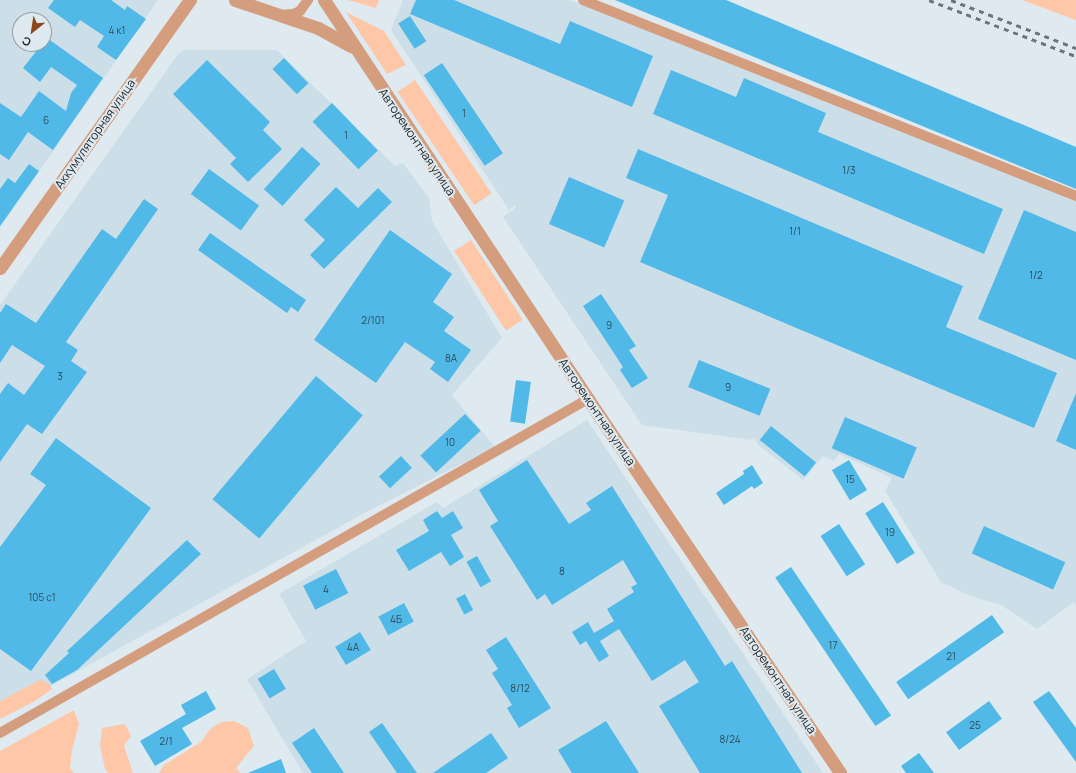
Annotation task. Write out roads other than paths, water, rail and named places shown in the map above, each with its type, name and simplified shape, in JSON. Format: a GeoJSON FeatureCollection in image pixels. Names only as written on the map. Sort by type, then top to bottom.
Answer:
{"type":"FeatureCollection","features":[{"type":"Feature","properties":{"kind":"street","name":"Аккумуляторная улица"},"geometry":{"type":"LineString","coordinates":[[0,268],[190,0]]}},
{"type":"Feature","properties":{"kind":"street"},"geometry":{"type":"LineString","coordinates":[[235,0],[318,28],[356,49]]}},
{"type":"Feature","properties":{"kind":"street"},"geometry":{"type":"LineString","coordinates":[[279,15],[293,14],[300,11],[308,0]]}},
{"type":"Feature","properties":{"kind":"street"},"geometry":{"type":"LineString","coordinates":[[324,0],[356,49]]}},
{"type":"Feature","properties":{"kind":"street"},"geometry":{"type":"LineString","coordinates":[[583,0],[1076,196]]}},
{"type":"Feature","properties":{"kind":"street","name":"Авторемонтная улица"},"geometry":{"type":"LineString","coordinates":[[356,49],[588,399],[840,773]]}},
{"type":"Feature","properties":{"kind":"street"},"geometry":{"type":"LineString","coordinates":[[0,733],[588,399]]}},
{"type":"Feature","properties":{"kind":"railway"},"geometry":{"type":"LineString","coordinates":[[929,0],[1076,56]]}},
{"type":"Feature","properties":{"kind":"railway"},"geometry":{"type":"LineString","coordinates":[[951,0],[1076,48]]}}]}
